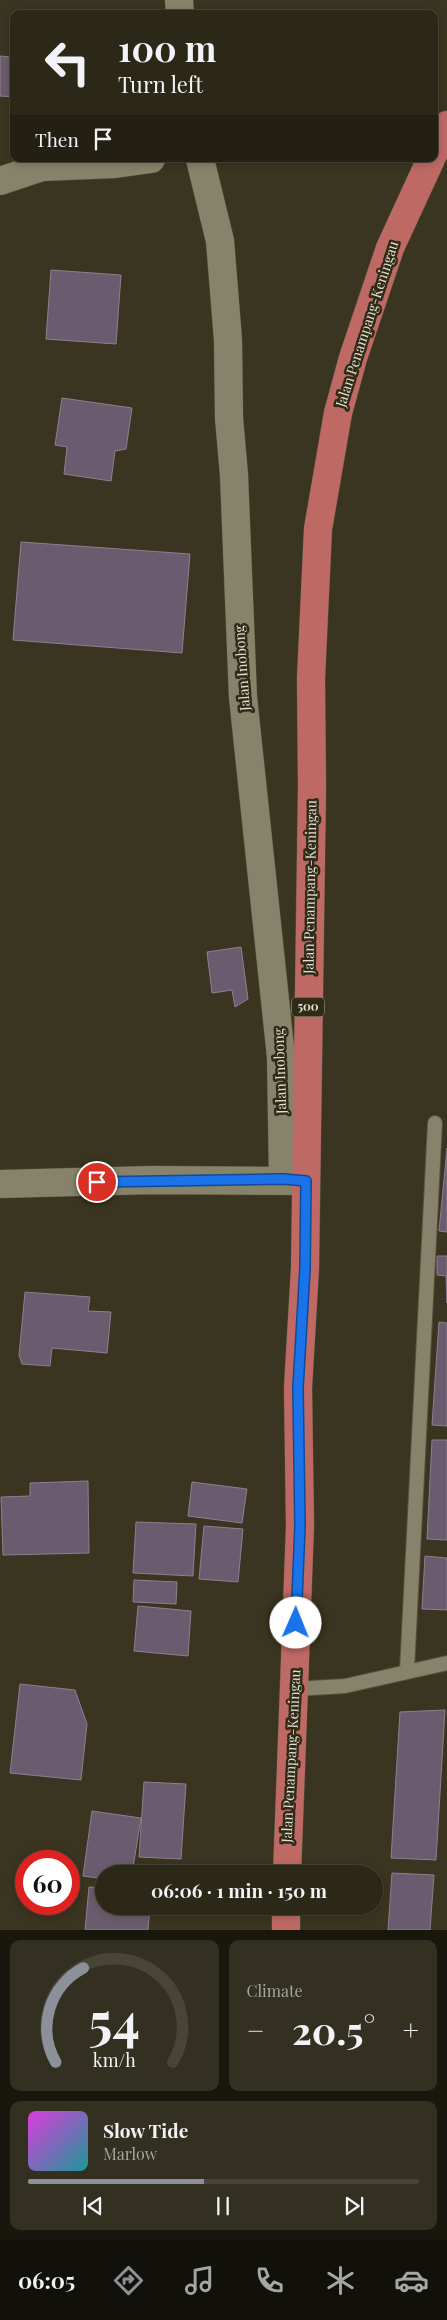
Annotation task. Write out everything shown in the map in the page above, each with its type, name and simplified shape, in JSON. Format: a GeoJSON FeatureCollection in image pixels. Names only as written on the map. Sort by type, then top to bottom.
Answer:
{"type":"FeatureCollection","features":[{"type":"Feature","properties":{"kind":"main road"},"geometry":{"type":"LineString","coordinates":[[438,144],[447,125]]}},
{"type":"Feature","properties":{"kind":"main road","name":"Jalan Penampang-Keningau"},"geometry":{"type":"LineString","coordinates":[[287,1865],[300,1526],[298,1388],[305,1268],[294,1180],[312,787],[311,678],[318,529],[338,413],[353,358],[390,248],[430,162]]}},
{"type":"Feature","properties":{"kind":"main road"},"geometry":{"type":"LineString","coordinates":[[286,1915],[286,1930]]}},
{"type":"Feature","properties":{"kind":"street"},"geometry":{"type":"LineString","coordinates":[[0,181],[42,167],[129,162]]}},
{"type":"Feature","properties":{"kind":"street","name":"Jalan Inobong"},"geometry":{"type":"LineString","coordinates":[[201,162],[220,241],[228,340],[229,418],[234,475],[243,697],[294,1180]]}},
{"type":"Feature","properties":{"kind":"street"},"geometry":{"type":"LineString","coordinates":[[0,1184],[294,1180]]}},
{"type":"Feature","properties":{"kind":"lane"},"geometry":{"type":"LineString","coordinates":[[407,1670],[435,1123]]}},
{"type":"Feature","properties":{"kind":"lane"},"geometry":{"type":"LineString","coordinates":[[295,1690],[345,1686],[407,1670],[447,1663]]}},
{"type":"Feature","properties":{"kind":"building"},"geometry":{"type":"Polygon","coordinates":[[[0,56],[10,57],[10,97],[0,96],[0,56]]]}},
{"type":"Feature","properties":{"kind":"building"},"geometry":{"type":"Polygon","coordinates":[[[51,270],[121,275],[116,344],[46,339],[51,270]]]}},
{"type":"Feature","properties":{"kind":"building"},"geometry":{"type":"Polygon","coordinates":[[[62,398],[132,408],[126,449],[115,451],[111,481],[64,474],[67,447],[55,445],[62,398]]]}},
{"type":"Feature","properties":{"kind":"building"},"geometry":{"type":"Polygon","coordinates":[[[21,542],[190,554],[182,653],[13,640],[21,542]]]}},
{"type":"Feature","properties":{"kind":"building"},"geometry":{"type":"Polygon","coordinates":[[[241,947],[248,999],[235,1007],[232,990],[212,993],[207,952],[241,947]]]}},
{"type":"Feature","properties":{"kind":"building"},"geometry":{"type":"Polygon","coordinates":[[[447,1148],[447,1232],[439,1231],[447,1148]]]}},
{"type":"Feature","properties":{"kind":"building"},"geometry":{"type":"Polygon","coordinates":[[[437,1256],[447,1256],[447,1303],[446,1276],[437,1275],[437,1256]]]}},
{"type":"Feature","properties":{"kind":"building"},"geometry":{"type":"Polygon","coordinates":[[[25,1292],[90,1297],[88,1311],[111,1312],[107,1353],[52,1348],[50,1366],[22,1364],[19,1355],[25,1292]]]}},
{"type":"Feature","properties":{"kind":"building"},"geometry":{"type":"Polygon","coordinates":[[[439,1322],[447,1323],[447,1426],[432,1425],[439,1322]]]}},
{"type":"Feature","properties":{"kind":"building"},"geometry":{"type":"Polygon","coordinates":[[[432,1440],[447,1440],[447,1540],[427,1539],[432,1440]]]}},
{"type":"Feature","properties":{"kind":"building"},"geometry":{"type":"Polygon","coordinates":[[[88,1481],[89,1553],[3,1555],[1,1497],[30,1496],[30,1483],[88,1481]]]}},
{"type":"Feature","properties":{"kind":"building"},"geometry":{"type":"Polygon","coordinates":[[[192,1482],[247,1489],[242,1523],[188,1516],[192,1482]]]}},
{"type":"Feature","properties":{"kind":"building"},"geometry":{"type":"Polygon","coordinates":[[[136,1522],[196,1524],[193,1576],[133,1573],[136,1522]]]}},
{"type":"Feature","properties":{"kind":"building"},"geometry":{"type":"Polygon","coordinates":[[[204,1526],[243,1529],[238,1582],[199,1579],[204,1526]]]}},
{"type":"Feature","properties":{"kind":"building"},"geometry":{"type":"Polygon","coordinates":[[[425,1556],[447,1558],[447,1610],[422,1609],[425,1556]]]}},
{"type":"Feature","properties":{"kind":"building"},"geometry":{"type":"Polygon","coordinates":[[[134,1580],[177,1582],[176,1604],[133,1602],[134,1580]]]}},
{"type":"Feature","properties":{"kind":"building"},"geometry":{"type":"Polygon","coordinates":[[[138,1606],[191,1611],[188,1656],[134,1651],[138,1606]]]}},
{"type":"Feature","properties":{"kind":"building"},"geometry":{"type":"Polygon","coordinates":[[[20,1684],[75,1690],[87,1724],[81,1780],[10,1773],[20,1684]]]}},
{"type":"Feature","properties":{"kind":"building"},"geometry":{"type":"Polygon","coordinates":[[[445,1710],[436,1860],[391,1858],[400,1712],[445,1710]]]}},
{"type":"Feature","properties":{"kind":"building"},"geometry":{"type":"Polygon","coordinates":[[[144,1782],[186,1784],[181,1859],[139,1857],[144,1782]]]}},
{"type":"Feature","properties":{"kind":"building"},"geometry":{"type":"Polygon","coordinates":[[[92,1811],[141,1818],[133,1865],[95,1865],[95,1878],[83,1876],[92,1811]]]}},
{"type":"Feature","properties":{"kind":"building"},"geometry":{"type":"Polygon","coordinates":[[[392,1873],[434,1875],[430,1930],[388,1930],[392,1873]]]}},
{"type":"Feature","properties":{"kind":"building"},"geometry":{"type":"Polygon","coordinates":[[[89,1887],[95,1887],[95,1915],[149,1915],[148,1930],[85,1930],[89,1887]]]}},
{"type":"Feature","properties":{"kind":"route"},"geometry":{"type":"LineString","coordinates":[[97,1182],[283,1179],[306,1181],[305,1268],[298,1388],[300,1526],[296,1623]]}}]}
